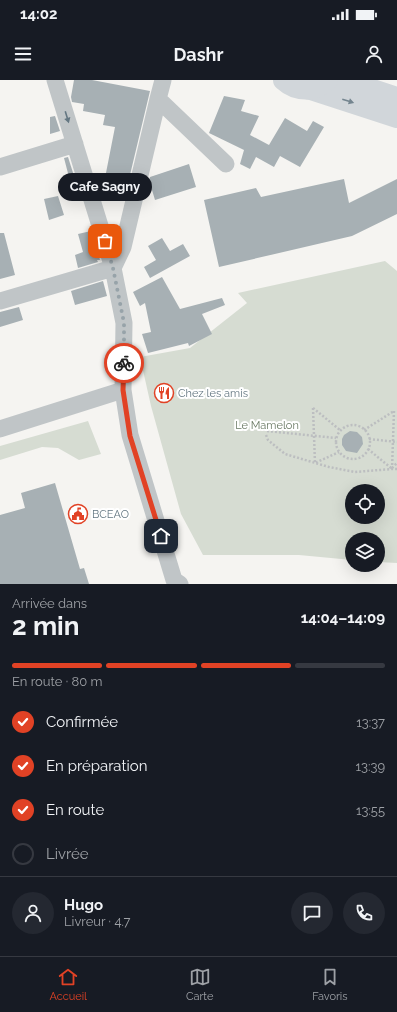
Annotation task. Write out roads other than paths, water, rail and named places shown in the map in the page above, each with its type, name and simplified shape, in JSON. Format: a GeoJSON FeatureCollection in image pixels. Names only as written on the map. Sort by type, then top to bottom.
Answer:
{"type":"FeatureCollection","features":[{"type":"Feature","properties":{"kind":"main road"},"geometry":{"type":"LineString","coordinates":[[284,80],[295,87],[303,89],[319,84],[397,117]]}},
{"type":"Feature","properties":{"kind":"main road"},"geometry":{"type":"LineString","coordinates":[[342,80],[397,98]]}},
{"type":"Feature","properties":{"kind":"street"},"geometry":{"type":"LineString","coordinates":[[56,80],[113,268],[124,323],[123,390],[130,436],[176,583]]}},
{"type":"Feature","properties":{"kind":"street"},"geometry":{"type":"LineString","coordinates":[[0,301],[113,268],[124,248],[163,80]]}},
{"type":"Feature","properties":{"kind":"street"},"geometry":{"type":"LineString","coordinates":[[158,99],[226,164]]}},
{"type":"Feature","properties":{"kind":"street"},"geometry":{"type":"LineString","coordinates":[[0,167],[75,144]]}},
{"type":"Feature","properties":{"kind":"street"},"geometry":{"type":"LineString","coordinates":[[0,429],[123,390]]}},
{"type":"Feature","properties":{"kind":"place","name":"Cafe Sagny"},"geometry":{"type":"Point","coordinates":[105,241]}},
{"type":"Feature","properties":{"kind":"place","name":"Chez les amis"},"geometry":{"type":"Point","coordinates":[164,393]}},
{"type":"Feature","properties":{"kind":"place","name":"BCEAO"},"geometry":{"type":"Point","coordinates":[78,514]}},
{"type":"Feature","properties":{"kind":"park label","name":"Le Mamelon"},"geometry":{"type":"Point","coordinates":[267,425]}}]}
